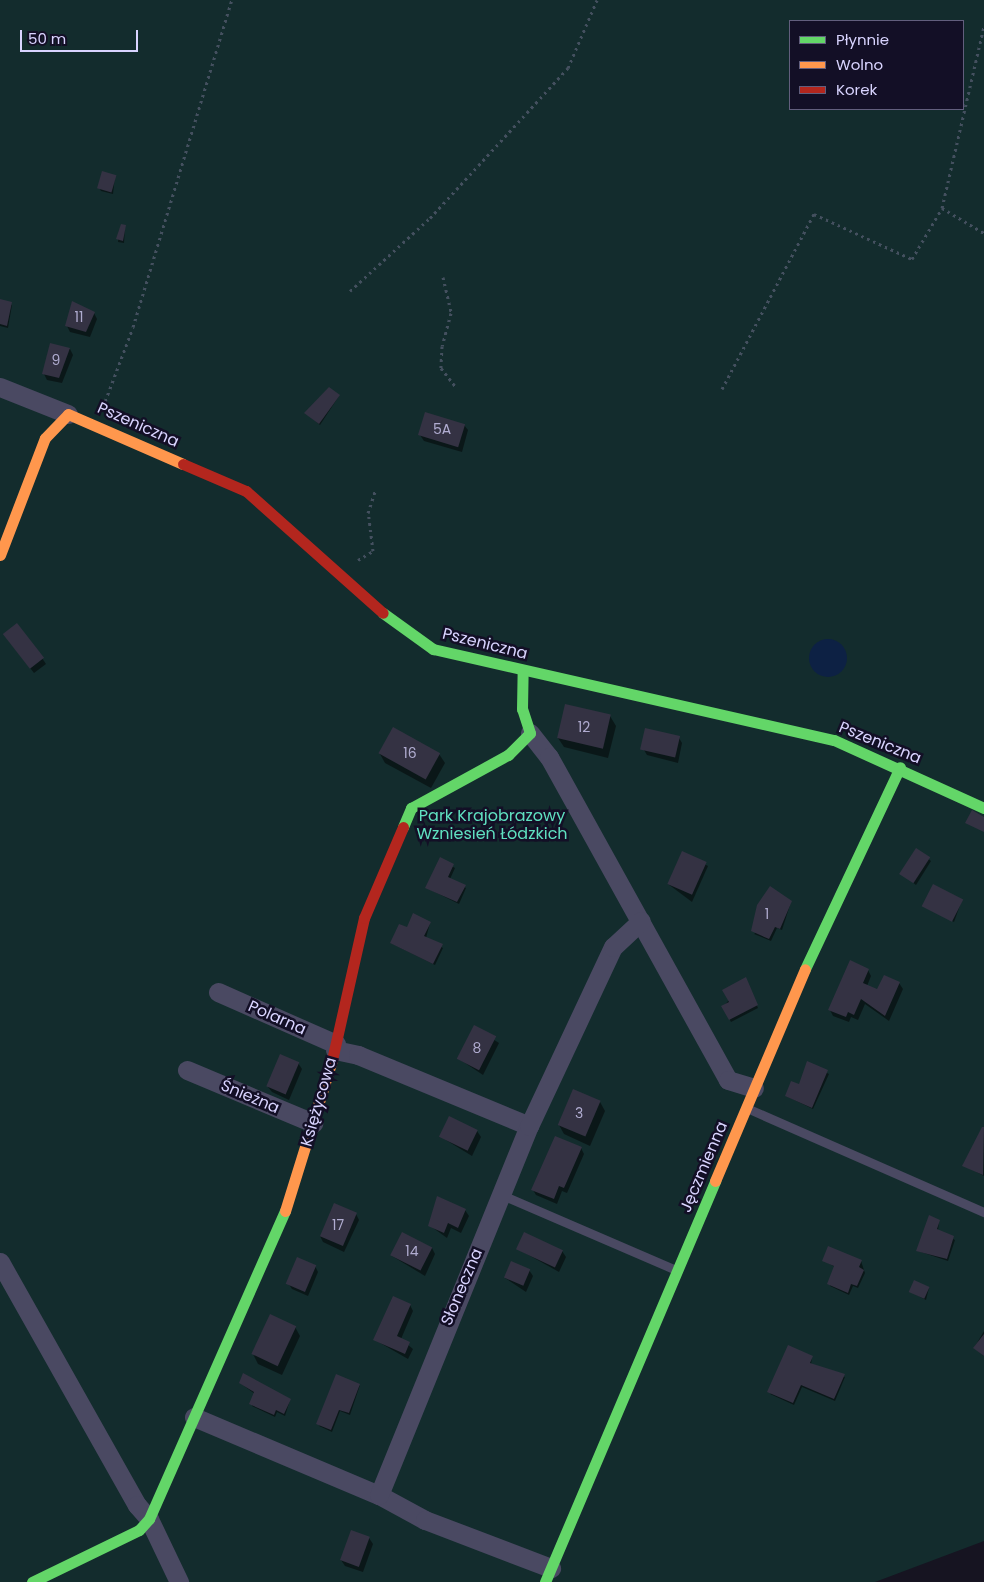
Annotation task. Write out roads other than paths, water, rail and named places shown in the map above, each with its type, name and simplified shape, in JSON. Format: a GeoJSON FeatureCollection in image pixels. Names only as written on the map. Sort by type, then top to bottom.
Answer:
{"type":"FeatureCollection","features":[{"type":"Feature","properties":{"kind":"street"},"geometry":{"type":"LineString","coordinates":[[0,387],[68,414],[45,438],[0,555]]}},
{"type":"Feature","properties":{"kind":"street","name":"Pszeniczna"},"geometry":{"type":"LineString","coordinates":[[68,414],[97,424],[246,491],[396,625],[433,648],[834,740],[900,767],[984,808]]}},
{"type":"Feature","properties":{"kind":"street"},"geometry":{"type":"LineString","coordinates":[[523,670],[522,709],[530,733],[549,757],[728,1080],[754,1088]]}},
{"type":"Feature","properties":{"kind":"street","name":"Księżycowa"},"geometry":{"type":"LineString","coordinates":[[149,1519],[294,1191],[335,1047],[364,918],[411,808],[508,755],[530,733]]}},
{"type":"Feature","properties":{"kind":"street","name":"Jęczmienna"},"geometry":{"type":"LineString","coordinates":[[548,1575],[810,958],[900,767]]}},
{"type":"Feature","properties":{"kind":"street","name":"Słoneczna"},"geometry":{"type":"LineString","coordinates":[[379,1495],[529,1126],[613,947],[641,921]]}},
{"type":"Feature","properties":{"kind":"street","name":"Polarna"},"geometry":{"type":"LineString","coordinates":[[218,992],[335,1047],[529,1126]]}},
{"type":"Feature","properties":{"kind":"street","name":"Śnieżna"},"geometry":{"type":"LineString","coordinates":[[187,1070],[313,1123]]}},
{"type":"Feature","properties":{"kind":"street"},"geometry":{"type":"LineString","coordinates":[[0,1262],[137,1505],[149,1519],[178,1582]]}},
{"type":"Feature","properties":{"kind":"street"},"geometry":{"type":"LineString","coordinates":[[194,1417],[379,1495],[425,1520],[548,1575]]}},
{"type":"Feature","properties":{"kind":"street"},"geometry":{"type":"LineString","coordinates":[[32,1582],[139,1530],[149,1519]]}},
{"type":"Feature","properties":{"kind":"lane"},"geometry":{"type":"LineString","coordinates":[[746,1108],[984,1212]]}},
{"type":"Feature","properties":{"kind":"lane"},"geometry":{"type":"LineString","coordinates":[[502,1195],[678,1271]]}},
{"type":"Feature","properties":{"kind":"water"},"geometry":{"type":"Polygon","coordinates":[[[828,639],[841,645],[847,658],[841,671],[828,677],[815,671],[809,658],[815,645],[828,639]]]}},
{"type":"Feature","properties":{"kind":"park label","name":"Park Krajobrazowy Wzniesień Łódzkich"},"geometry":{"type":"Point","coordinates":[492,825]}}]}
